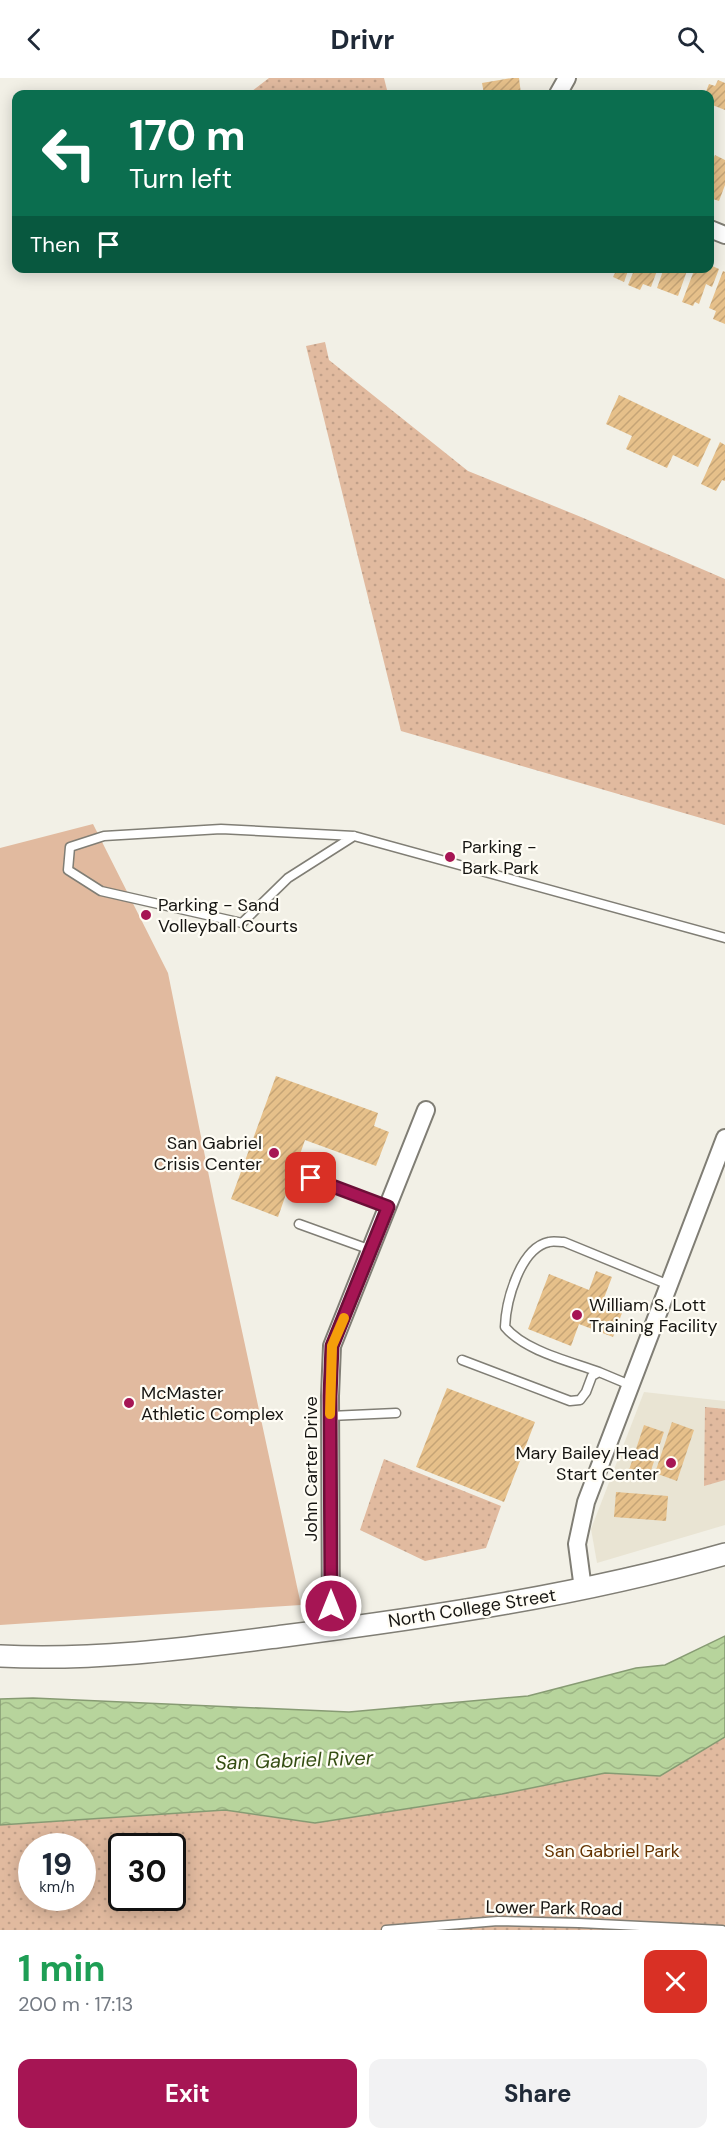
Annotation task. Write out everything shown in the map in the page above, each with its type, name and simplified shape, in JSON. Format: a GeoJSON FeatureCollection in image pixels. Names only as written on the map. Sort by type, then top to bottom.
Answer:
{"type":"FeatureCollection","features":[{"type":"Feature","properties":{"kind":"street","name":"John Carter Drive"},"geometry":{"type":"LineString","coordinates":[[331,1630],[332,1346],[426,1110]]}},
{"type":"Feature","properties":{"kind":"street"},"geometry":{"type":"LineString","coordinates":[[583,1589],[577,1544],[586,1502],[725,1138]]}},
{"type":"Feature","properties":{"kind":"street","name":"North College Street"},"geometry":{"type":"LineString","coordinates":[[0,1656],[60,1658],[117,1655],[331,1630],[583,1589],[662,1572],[725,1554]]}},
{"type":"Feature","properties":{"kind":"lane"},"geometry":{"type":"LineString","coordinates":[[354,836],[288,878],[242,923],[101,891],[68,870],[70,847],[104,836],[221,829],[354,836],[725,938]]}},
{"type":"Feature","properties":{"kind":"lane"},"geometry":{"type":"LineString","coordinates":[[311,1178],[388,1207]]}},
{"type":"Feature","properties":{"kind":"lane"},"geometry":{"type":"LineString","coordinates":[[300,1224],[371,1250]]}},
{"type":"Feature","properties":{"kind":"lane"},"geometry":{"type":"LineString","coordinates":[[630,1385],[527,1345],[514,1337],[504,1327],[512,1288],[524,1261],[536,1248],[549,1242],[564,1242],[669,1285]]}},
{"type":"Feature","properties":{"kind":"lane"},"geometry":{"type":"LineString","coordinates":[[462,1360],[570,1401],[580,1400],[592,1376],[599,1372]]}},
{"type":"Feature","properties":{"kind":"lane"},"geometry":{"type":"LineString","coordinates":[[330,1416],[396,1413]]}},
{"type":"Feature","properties":{"kind":"lane","name":"Lower Park Road"},"geometry":{"type":"LineString","coordinates":[[386,1930],[498,1922],[579,1923],[722,1930]]}},
{"type":"Feature","properties":{"kind":"shaded area","name":"Mary Bailey Head Start Center"},"geometry":{"type":"Polygon","coordinates":[[[644,1392],[725,1401],[725,1525],[597,1563],[591,1529],[644,1392]]]}},
{"type":"Feature","properties":{"kind":"green space"},"geometry":{"type":"Polygon","coordinates":[[[269,78],[384,78],[387,90],[253,90],[269,78]]]}},
{"type":"Feature","properties":{"kind":"green space"},"geometry":{"type":"Polygon","coordinates":[[[325,342],[329,360],[468,471],[725,579],[725,825],[401,731],[306,346],[325,342]]]}},
{"type":"Feature","properties":{"kind":"green space","name":"McMaster Athletic Complex"},"geometry":{"type":"Polygon","coordinates":[[[93,824],[168,973],[214,1201],[301,1605],[0,1625],[0,848],[93,824]]]}},
{"type":"Feature","properties":{"kind":"green space"},"geometry":{"type":"Polygon","coordinates":[[[705,1407],[725,1409],[725,1480],[704,1486],[705,1407]]]}},
{"type":"Feature","properties":{"kind":"green space"},"geometry":{"type":"Polygon","coordinates":[[[384,1459],[501,1506],[486,1548],[425,1561],[360,1530],[384,1459]]]}},
{"type":"Feature","properties":{"kind":"green space","name":"San Gabriel Park"},"geometry":{"type":"Polygon","coordinates":[[[725,1737],[725,1930],[0,1930],[0,1825],[225,1810],[315,1823],[502,1794],[605,1773],[660,1776],[725,1737]]]}},
{"type":"Feature","properties":{"kind":"water","name":"San Gabriel River"},"geometry":{"type":"Polygon","coordinates":[[[725,1636],[725,1737],[660,1776],[605,1773],[502,1794],[315,1823],[225,1810],[0,1825],[0,1699],[33,1698],[349,1712],[528,1696],[636,1668],[665,1665],[725,1636]]]}},
{"type":"Feature","properties":{"kind":"building"},"geometry":{"type":"Polygon","coordinates":[[[519,78],[520,90],[483,90],[482,83],[519,78]]]}},
{"type":"Feature","properties":{"kind":"building"},"geometry":{"type":"Polygon","coordinates":[[[718,80],[725,83],[725,110],[714,106],[714,90],[707,90],[709,84],[715,86],[718,80]]]}},
{"type":"Feature","properties":{"kind":"building"},"geometry":{"type":"Polygon","coordinates":[[[715,155],[725,160],[725,185],[719,201],[714,199],[715,155]]]}},
{"type":"Feature","properties":{"kind":"building"},"geometry":{"type":"Polygon","coordinates":[[[714,267],[719,269],[712,287],[706,284],[699,304],[695,302],[693,306],[682,302],[693,273],[714,273],[714,267]]]}},
{"type":"Feature","properties":{"kind":"building"},"geometry":{"type":"Polygon","coordinates":[[[723,271],[725,272],[725,324],[713,319],[716,311],[709,308],[723,271]]]}},
{"type":"Feature","properties":{"kind":"building"},"geometry":{"type":"Polygon","coordinates":[[[615,273],[627,273],[624,282],[613,277],[615,273]]]}},
{"type":"Feature","properties":{"kind":"building"},"geometry":{"type":"Polygon","coordinates":[[[633,273],[656,273],[651,287],[643,284],[640,290],[628,285],[633,273]]]}},
{"type":"Feature","properties":{"kind":"building"},"geometry":{"type":"Polygon","coordinates":[[[662,273],[686,273],[678,296],[657,288],[662,273]]]}},
{"type":"Feature","properties":{"kind":"building"},"geometry":{"type":"Polygon","coordinates":[[[619,395],[711,439],[698,467],[673,455],[667,468],[626,449],[632,436],[606,424],[619,395]]]}},
{"type":"Feature","properties":{"kind":"building"},"geometry":{"type":"Polygon","coordinates":[[[720,442],[725,445],[725,481],[722,480],[716,491],[701,484],[720,442]]]}},
{"type":"Feature","properties":{"kind":"building","name":"San Gabriel Crisis Center"},"geometry":{"type":"Polygon","coordinates":[[[276,1076],[378,1113],[374,1126],[389,1132],[376,1166],[305,1140],[278,1217],[231,1199],[276,1076]]]}},
{"type":"Feature","properties":{"kind":"building","name":"William S. Lott Training Facility"},"geometry":{"type":"Polygon","coordinates":[[[596,1271],[612,1277],[604,1298],[625,1305],[613,1337],[579,1324],[571,1346],[528,1329],[549,1274],[589,1290],[596,1271]]]}},
{"type":"Feature","properties":{"kind":"building"},"geometry":{"type":"Polygon","coordinates":[[[447,1388],[535,1422],[504,1502],[416,1467],[447,1388]]]}},
{"type":"Feature","properties":{"kind":"building"},"geometry":{"type":"Polygon","coordinates":[[[672,1422],[694,1430],[677,1481],[655,1473],[672,1422]]]}},
{"type":"Feature","properties":{"kind":"building"},"geometry":{"type":"Polygon","coordinates":[[[644,1425],[664,1432],[647,1482],[627,1476],[644,1425]]]}},
{"type":"Feature","properties":{"kind":"building"},"geometry":{"type":"Polygon","coordinates":[[[616,1492],[668,1496],[666,1521],[614,1517],[616,1492]]]}},
{"type":"Feature","properties":{"kind":"slow traffic"},"geometry":{"type":"LineString","coordinates":[[330,1414],[332,1346],[344,1318]]}},
{"type":"Feature","properties":{"kind":"place","name":"Parking - Bark Park"},"geometry":{"type":"Point","coordinates":[450,857]}},
{"type":"Feature","properties":{"kind":"place","name":"Parking - Sand Volleyball Courts"},"geometry":{"type":"Point","coordinates":[146,915]}},
{"type":"Feature","properties":{"kind":"place","name":"San Gabriel Crisis Center"},"geometry":{"type":"Point","coordinates":[274,1153]}},
{"type":"Feature","properties":{"kind":"place","name":"William S. Lott Training Facility"},"geometry":{"type":"Point","coordinates":[577,1315]}},
{"type":"Feature","properties":{"kind":"place","name":"McMaster Athletic Complex"},"geometry":{"type":"Point","coordinates":[129,1403]}},
{"type":"Feature","properties":{"kind":"place","name":"Mary Bailey Head Start Center"},"geometry":{"type":"Point","coordinates":[671,1463]}},
{"type":"Feature","properties":{"kind":"route"},"geometry":{"type":"LineString","coordinates":[[311,1178],[388,1207],[332,1346],[330,1396],[331,1606]]}}]}
